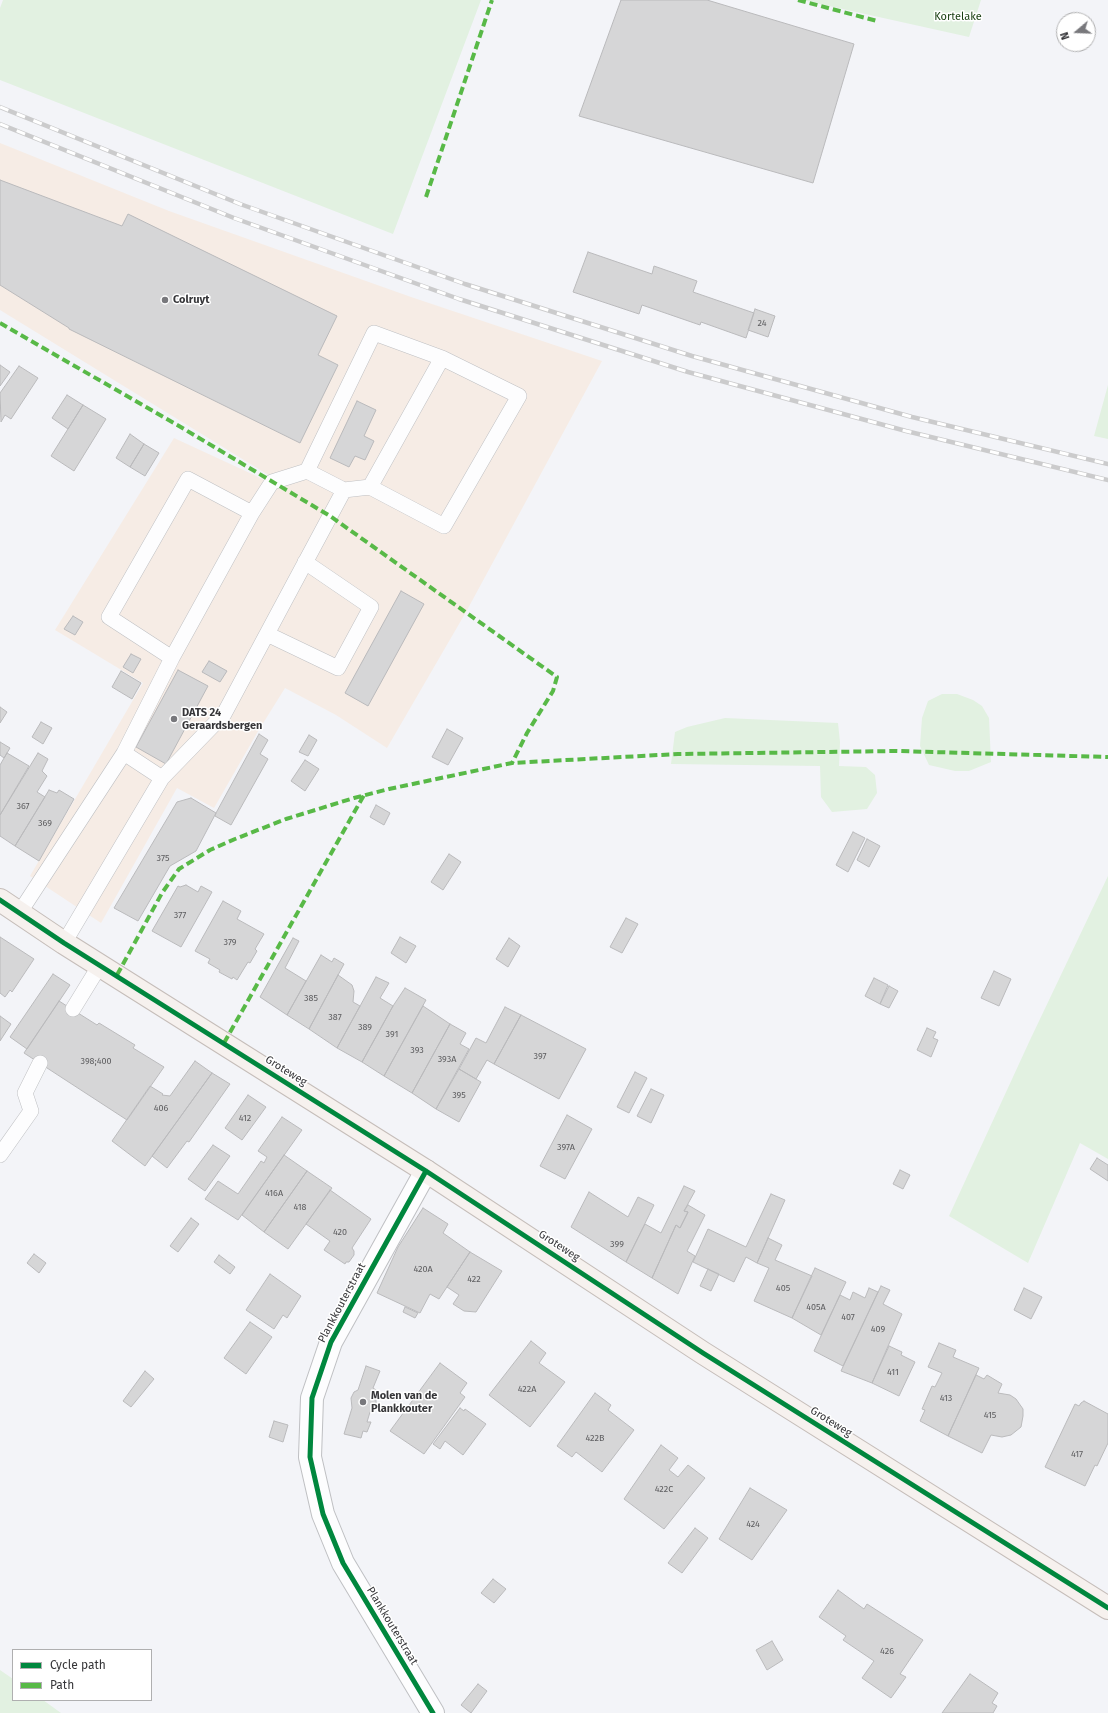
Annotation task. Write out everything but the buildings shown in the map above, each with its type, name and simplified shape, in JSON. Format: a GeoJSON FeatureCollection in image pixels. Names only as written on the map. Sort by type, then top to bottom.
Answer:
{"type":"FeatureCollection","features":[{"type":"Feature","properties":{"kind":"main road","name":"Groteweg"},"geometry":{"type":"LineString","coordinates":[[0,900],[426,1171],[703,1353],[1108,1608]]}},
{"type":"Feature","properties":{"kind":"street","name":"Plankkouterstraat"},"geometry":{"type":"LineString","coordinates":[[426,1171],[331,1342],[312,1398],[310,1457],[322,1514],[343,1563],[433,1713]]}},
{"type":"Feature","properties":{"kind":"lane"},"geometry":{"type":"LineString","coordinates":[[20,912],[124,753],[172,658],[252,513],[272,482],[307,471],[344,490],[370,487],[444,526],[519,396],[442,358],[374,333],[307,471]]}},
{"type":"Feature","properties":{"kind":"lane"},"geometry":{"type":"LineString","coordinates":[[370,487],[442,358]]}},
{"type":"Feature","properties":{"kind":"lane"},"geometry":{"type":"LineString","coordinates":[[172,658],[109,617],[188,479],[252,513]]}},
{"type":"Feature","properties":{"kind":"lane"},"geometry":{"type":"LineString","coordinates":[[64,942],[162,778],[224,714],[344,490]]}},
{"type":"Feature","properties":{"kind":"lane"},"geometry":{"type":"LineString","coordinates":[[266,634],[338,668],[371,607],[305,562]]}},
{"type":"Feature","properties":{"kind":"lane"},"geometry":{"type":"LineString","coordinates":[[124,753],[162,778]]}},
{"type":"Feature","properties":{"kind":"lane"},"geometry":{"type":"LineString","coordinates":[[73,1010],[100,965]]}},
{"type":"Feature","properties":{"kind":"lane"},"geometry":{"type":"LineString","coordinates":[[0,1155],[31,1110],[25,1093],[40,1063]]}},
{"type":"Feature","properties":{"kind":"shaded area"},"geometry":{"type":"Polygon","coordinates":[[[0,143],[169,211],[411,297],[602,361],[466,612],[387,748],[336,715],[285,688],[214,808],[177,788],[101,923],[30,876],[143,683],[55,630],[174,438],[278,487],[283,484],[0,310],[0,143]]]}},
{"type":"Feature","properties":{"kind":"green space"},"geometry":{"type":"Polygon","coordinates":[[[3,0],[481,0],[393,234],[0,80],[0,8],[3,0]]]}},
{"type":"Feature","properties":{"kind":"green space","name":"Kortelake"},"geometry":{"type":"Polygon","coordinates":[[[802,0],[981,0],[969,37],[802,0]]]}},
{"type":"Feature","properties":{"kind":"green space"},"geometry":{"type":"Polygon","coordinates":[[[1108,385],[1108,439],[1094,436],[1108,385]]]}},
{"type":"Feature","properties":{"kind":"green space"},"geometry":{"type":"Polygon","coordinates":[[[942,694],[957,694],[973,700],[982,706],[989,718],[991,762],[969,771],[955,771],[929,765],[920,746],[922,718],[928,701],[942,694]]]}},
{"type":"Feature","properties":{"kind":"green space"},"geometry":{"type":"Polygon","coordinates":[[[725,718],[838,723],[840,742],[839,766],[866,767],[875,775],[877,793],[867,809],[832,812],[821,797],[820,766],[671,764],[675,732],[687,727],[725,718]]]}},
{"type":"Feature","properties":{"kind":"green space"},"geometry":{"type":"Polygon","coordinates":[[[1108,876],[1108,1159],[1080,1143],[1028,1263],[949,1216],[1108,876]]]}},
{"type":"Feature","properties":{"kind":"green space"},"geometry":{"type":"Polygon","coordinates":[[[0,1670],[12,1678],[12,1701],[44,1701],[61,1713],[0,1713],[0,1670]]]}},
{"type":"Feature","properties":{"kind":"railway"},"geometry":{"type":"LineString","coordinates":[[0,107],[240,204],[465,284],[692,356],[912,417],[1108,464]]}},
{"type":"Feature","properties":{"kind":"railway"},"geometry":{"type":"LineString","coordinates":[[0,124],[234,218],[459,299],[688,372],[906,431],[1108,480]]}},
{"type":"Feature","properties":{"kind":"marked path"},"geometry":{"type":"LineString","coordinates":[[426,197],[492,0]]}},
{"type":"Feature","properties":{"kind":"marked path"},"geometry":{"type":"LineString","coordinates":[[798,0],[877,21]]}},
{"type":"Feature","properties":{"kind":"marked path"},"geometry":{"type":"LineString","coordinates":[[0,323],[179,426],[330,516],[557,677],[553,691],[527,733],[512,763]]}},
{"type":"Feature","properties":{"kind":"marked path"},"geometry":{"type":"LineString","coordinates":[[117,975],[162,893],[179,869],[210,850],[286,819],[389,789],[512,763],[678,754],[897,751],[1108,757]]}},
{"type":"Feature","properties":{"kind":"marked path"},"geometry":{"type":"LineString","coordinates":[[224,1043],[364,795]]}},
{"type":"Feature","properties":{"kind":"cycle path"},"geometry":{"type":"LineString","coordinates":[[0,900],[64,943],[426,1171],[703,1353],[1108,1608]]}},
{"type":"Feature","properties":{"kind":"cycle path"},"geometry":{"type":"LineString","coordinates":[[426,1171],[331,1342],[312,1398],[310,1457],[323,1514],[343,1563],[433,1713]]}},
{"type":"Feature","properties":{"kind":"place","name":"Colruyt"},"geometry":{"type":"Point","coordinates":[165,300]}},
{"type":"Feature","properties":{"kind":"place","name":"DATS 24 Geraardsbergen"},"geometry":{"type":"Point","coordinates":[174,719]}},
{"type":"Feature","properties":{"kind":"place","name":"Molen van de Plankkouter"},"geometry":{"type":"Point","coordinates":[363,1402]}}]}
